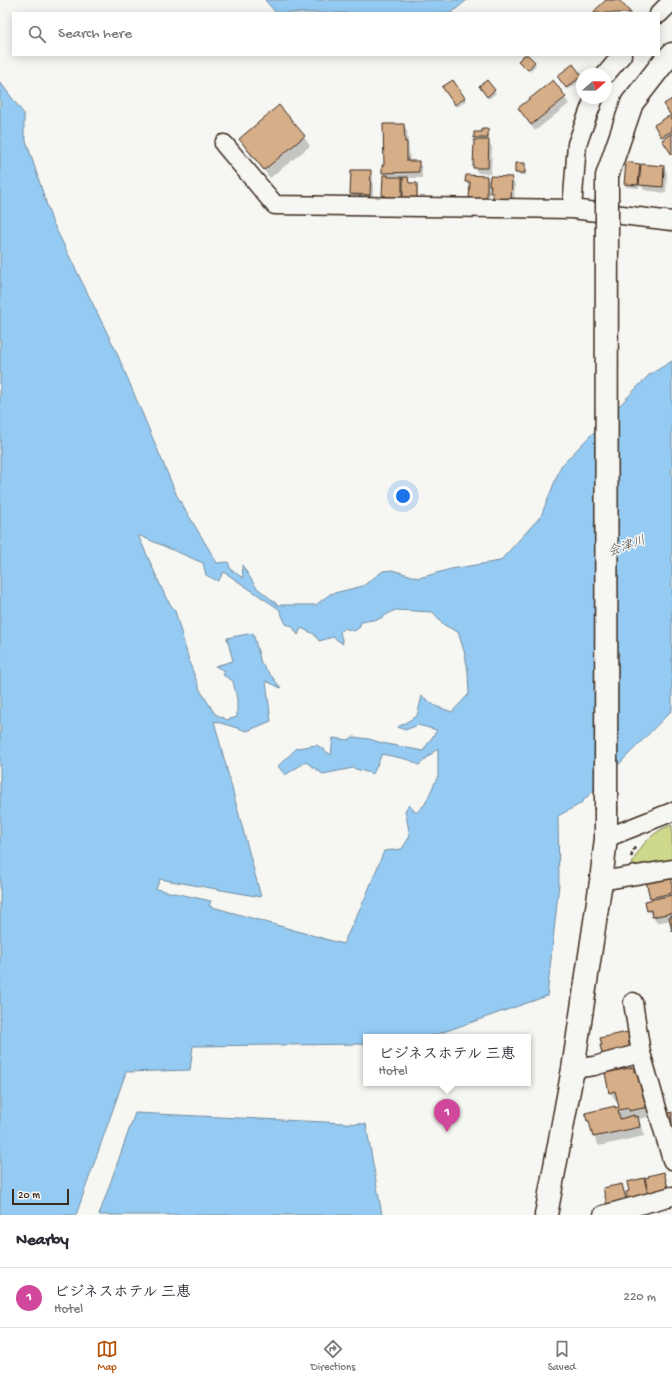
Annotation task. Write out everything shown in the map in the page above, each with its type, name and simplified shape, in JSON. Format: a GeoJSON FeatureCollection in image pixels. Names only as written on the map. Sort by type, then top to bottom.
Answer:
{"type":"FeatureCollection","features":[{"type":"Feature","properties":{"kind":"street"},"geometry":{"type":"LineString","coordinates":[[660,13],[672,1]]}},
{"type":"Feature","properties":{"kind":"street"},"geometry":{"type":"LineString","coordinates":[[546,1215],[573,1069],[606,838],[607,176],[632,103],[672,54]]}},
{"type":"Feature","properties":{"kind":"street"},"geometry":{"type":"LineString","coordinates":[[611,68],[621,56]]}},
{"type":"Feature","properties":{"kind":"street"},"geometry":{"type":"LineString","coordinates":[[572,209],[577,144],[592,104]]}},
{"type":"Feature","properties":{"kind":"street"},"geometry":{"type":"LineString","coordinates":[[224,144],[275,205],[572,209],[672,221]]}},
{"type":"Feature","properties":{"kind":"street"},"geometry":{"type":"LineString","coordinates":[[606,838],[672,812]]}},
{"type":"Feature","properties":{"kind":"street"},"geometry":{"type":"LineString","coordinates":[[601,881],[672,869]]}},
{"type":"Feature","properties":{"kind":"street"},"geometry":{"type":"LineString","coordinates":[[633,1002],[641,1053],[672,1160]]}},
{"type":"Feature","properties":{"kind":"street"},"geometry":{"type":"LineString","coordinates":[[573,1069],[594,1066],[641,1053]]}},
{"type":"Feature","properties":{"kind":"street"},"geometry":{"type":"LineString","coordinates":[[603,1215],[672,1196]]}},
{"type":"Feature","properties":{"kind":"green space"},"geometry":{"type":"Polygon","coordinates":[[[672,825],[672,861],[638,869],[632,864],[643,845],[653,835],[672,825]]]}},
{"type":"Feature","properties":{"kind":"water"},"geometry":{"type":"Polygon","coordinates":[[[265,0],[467,0],[452,12],[275,12],[265,0]]]}},
{"type":"Feature","properties":{"kind":"water","name":"会津川"},"geometry":{"type":"Polygon","coordinates":[[[0,82],[24,114],[24,134],[52,221],[116,351],[177,496],[217,563],[228,562],[231,570],[243,578],[242,565],[256,587],[278,605],[316,605],[330,594],[363,586],[383,571],[392,570],[419,578],[451,569],[500,561],[541,516],[561,466],[649,375],[672,361],[672,710],[580,804],[558,816],[559,884],[547,996],[438,1034],[363,1034],[363,1044],[193,1046],[190,1070],[126,1072],[76,1215],[0,1215],[0,82]],[[138,535],[166,598],[175,611],[190,664],[200,690],[215,714],[227,720],[237,717],[237,699],[233,681],[223,675],[225,671],[215,666],[233,661],[227,638],[253,633],[261,663],[281,688],[266,681],[271,721],[247,731],[214,721],[261,897],[160,879],[156,889],[211,901],[209,906],[343,944],[366,896],[384,851],[402,849],[410,836],[405,810],[409,805],[416,813],[425,804],[438,776],[438,748],[419,765],[410,760],[382,754],[373,774],[353,768],[323,774],[306,762],[285,775],[278,766],[297,748],[317,745],[331,755],[333,738],[348,740],[353,737],[369,739],[423,751],[437,730],[418,725],[405,730],[398,727],[417,716],[422,696],[435,706],[452,712],[469,694],[465,654],[458,632],[444,625],[433,612],[395,610],[379,619],[361,622],[359,628],[354,631],[344,628],[340,632],[343,644],[333,637],[319,641],[314,634],[301,628],[298,635],[292,626],[286,624],[279,609],[224,572],[218,581],[206,575],[203,563],[138,535]]]}},
{"type":"Feature","properties":{"kind":"water"},"geometry":{"type":"Polygon","coordinates":[[[135,1113],[366,1124],[382,1215],[99,1215],[135,1113]]]}},
{"type":"Feature","properties":{"kind":"building"},"geometry":{"type":"Polygon","coordinates":[[[606,0],[619,0],[630,12],[593,12],[606,0]]]}},
{"type":"Feature","properties":{"kind":"building"},"geometry":{"type":"Polygon","coordinates":[[[523,56],[529,56],[535,62],[528,70],[518,61],[523,56]]]}},
{"type":"Feature","properties":{"kind":"building"},"geometry":{"type":"Polygon","coordinates":[[[573,64],[576,68],[576,80],[566,88],[557,76],[573,64]]]}},
{"type":"Feature","properties":{"kind":"building"},"geometry":{"type":"Polygon","coordinates":[[[453,80],[465,98],[455,105],[442,87],[453,80]]]}},
{"type":"Feature","properties":{"kind":"building"},"geometry":{"type":"Polygon","coordinates":[[[487,80],[495,90],[487,97],[479,86],[487,80]]]}},
{"type":"Feature","properties":{"kind":"building"},"geometry":{"type":"Polygon","coordinates":[[[553,80],[566,97],[531,125],[518,108],[553,80]]]}},
{"type":"Feature","properties":{"kind":"building"},"geometry":{"type":"Polygon","coordinates":[[[672,99],[672,118],[664,104],[672,99]]]}},
{"type":"Feature","properties":{"kind":"building"},"geometry":{"type":"Polygon","coordinates":[[[279,105],[305,136],[264,170],[239,139],[279,105]]]}},
{"type":"Feature","properties":{"kind":"building"},"geometry":{"type":"Polygon","coordinates":[[[669,116],[672,121],[672,131],[661,137],[654,125],[669,116]]]}},
{"type":"Feature","properties":{"kind":"building"},"geometry":{"type":"Polygon","coordinates":[[[383,124],[404,124],[405,142],[407,142],[407,161],[419,161],[419,172],[382,173],[382,165],[384,165],[383,124]]]}},
{"type":"Feature","properties":{"kind":"building"},"geometry":{"type":"Polygon","coordinates":[[[482,129],[488,129],[488,138],[474,138],[474,132],[482,132],[482,129]]]}},
{"type":"Feature","properties":{"kind":"building"},"geometry":{"type":"Polygon","coordinates":[[[672,133],[672,155],[662,140],[672,133]]]}},
{"type":"Feature","properties":{"kind":"building"},"geometry":{"type":"Polygon","coordinates":[[[474,140],[489,140],[488,168],[473,168],[474,140]]]}},
{"type":"Feature","properties":{"kind":"building"},"geometry":{"type":"Polygon","coordinates":[[[626,162],[640,164],[638,185],[624,184],[626,162]]]}},
{"type":"Feature","properties":{"kind":"building"},"geometry":{"type":"Polygon","coordinates":[[[515,163],[525,163],[525,173],[515,173],[515,163]]]}},
{"type":"Feature","properties":{"kind":"building"},"geometry":{"type":"Polygon","coordinates":[[[641,164],[664,166],[663,187],[639,185],[641,164]]]}},
{"type":"Feature","properties":{"kind":"building"},"geometry":{"type":"Polygon","coordinates":[[[351,170],[371,170],[370,195],[350,194],[351,170]]]}},
{"type":"Feature","properties":{"kind":"building"},"geometry":{"type":"Polygon","coordinates":[[[383,175],[388,175],[388,177],[402,177],[402,199],[386,198],[386,196],[382,195],[383,175]]]}},
{"type":"Feature","properties":{"kind":"building"},"geometry":{"type":"Polygon","coordinates":[[[466,175],[487,176],[487,200],[469,200],[470,182],[465,182],[466,175]]]}},
{"type":"Feature","properties":{"kind":"building"},"geometry":{"type":"Polygon","coordinates":[[[490,176],[512,177],[511,201],[493,200],[493,193],[490,193],[491,185],[489,185],[490,176]]]}},
{"type":"Feature","properties":{"kind":"building"},"geometry":{"type":"Polygon","coordinates":[[[403,177],[408,177],[409,183],[417,183],[417,198],[403,198],[403,177]]]}},
{"type":"Feature","properties":{"kind":"building"},"geometry":{"type":"Polygon","coordinates":[[[672,876],[672,893],[650,898],[646,881],[672,876]]]}},
{"type":"Feature","properties":{"kind":"building"},"geometry":{"type":"Polygon","coordinates":[[[672,895],[672,913],[652,917],[651,910],[647,911],[645,901],[672,895]]]}},
{"type":"Feature","properties":{"kind":"building"},"geometry":{"type":"Polygon","coordinates":[[[671,915],[672,931],[669,917],[671,917],[671,915]]]}},
{"type":"Feature","properties":{"kind":"building"},"geometry":{"type":"Polygon","coordinates":[[[632,1031],[633,1036],[628,1037],[630,1049],[604,1055],[602,1053],[600,1038],[632,1031]]]}},
{"type":"Feature","properties":{"kind":"building"},"geometry":{"type":"Polygon","coordinates":[[[634,1067],[634,1072],[645,1069],[653,1106],[629,1111],[629,1108],[618,1110],[620,1119],[634,1115],[634,1117],[638,1116],[640,1127],[593,1137],[589,1121],[587,1121],[585,1113],[615,1106],[615,1108],[619,1107],[615,1091],[609,1093],[605,1073],[634,1067]]]}},
{"type":"Feature","properties":{"kind":"building"},"geometry":{"type":"Polygon","coordinates":[[[672,1112],[672,1132],[666,1114],[672,1112]]]}},
{"type":"Feature","properties":{"kind":"building"},"geometry":{"type":"Polygon","coordinates":[[[664,1172],[668,1188],[649,1197],[645,1178],[664,1172]]]}},
{"type":"Feature","properties":{"kind":"building"},"geometry":{"type":"Polygon","coordinates":[[[644,1178],[649,1198],[628,1201],[626,1192],[629,1191],[627,1182],[644,1178]]]}},
{"type":"Feature","properties":{"kind":"building"},"geometry":{"type":"Polygon","coordinates":[[[622,1184],[627,1203],[608,1208],[603,1188],[622,1184]]]}},
{"type":"Feature","properties":{"kind":"place","name":"ビジネスホテル 三恵"},"geometry":{"type":"Point","coordinates":[447,1132]}}]}
